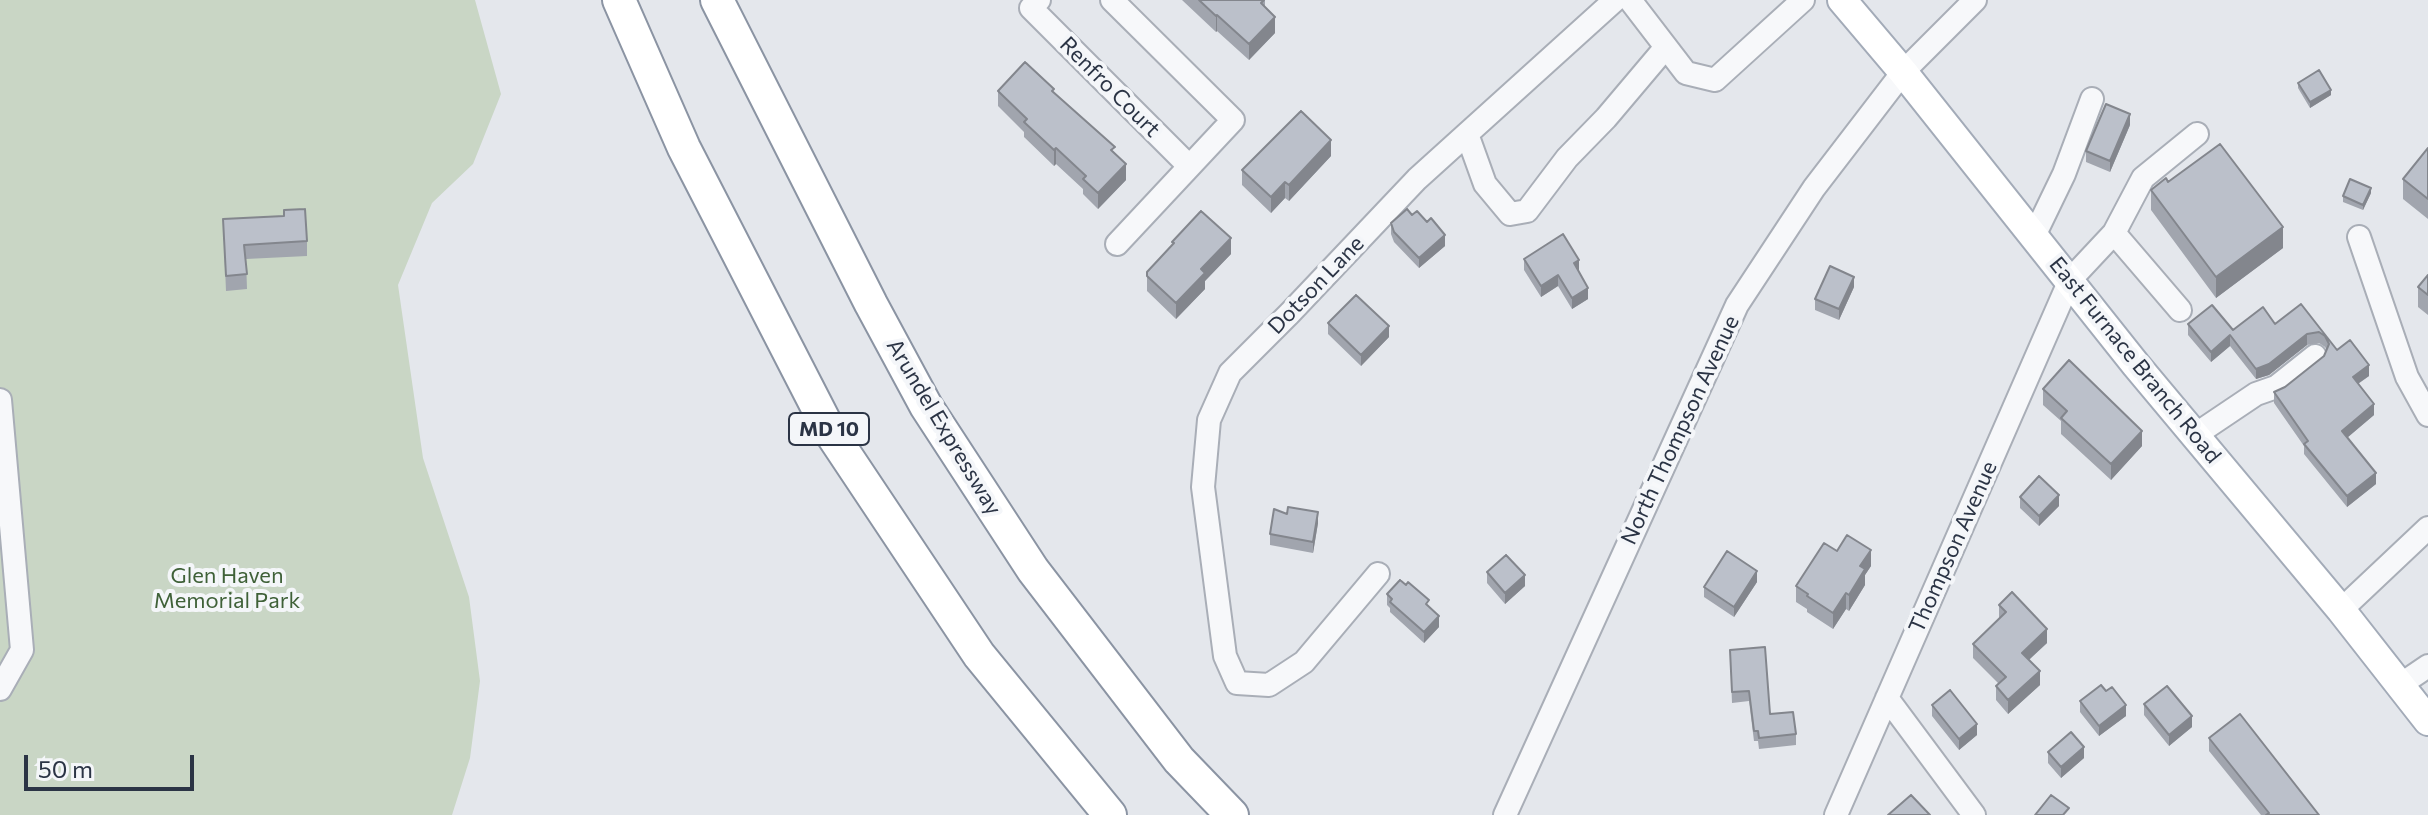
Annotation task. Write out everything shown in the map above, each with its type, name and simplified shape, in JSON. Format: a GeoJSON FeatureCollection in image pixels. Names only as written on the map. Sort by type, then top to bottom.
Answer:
{"type":"FeatureCollection","features":[{"type":"Feature","properties":{"kind":"highway","name":"MD 10"},"geometry":{"type":"LineString","coordinates":[[619,0],[684,148],[829,430],[979,655],[1110,815]]}},
{"type":"Feature","properties":{"kind":"highway","name":"Arundel Expressway"},"geometry":{"type":"LineString","coordinates":[[717,0],[926,406],[1033,570],[1179,760],[1232,815]]}},
{"type":"Feature","properties":{"kind":"main road","name":"East Furnace Branch Road"},"geometry":{"type":"LineString","coordinates":[[1842,0],[2341,610],[2428,721]]}},
{"type":"Feature","properties":{"kind":"street"},"geometry":{"type":"LineString","coordinates":[[1112,0],[1233,120],[1117,244]]}},
{"type":"Feature","properties":{"kind":"street","name":"Dotson Lane"},"geometry":{"type":"LineString","coordinates":[[1378,574],[1304,662],[1269,685],[1237,683],[1225,656],[1203,487],[1209,420],[1230,373],[1417,179],[1615,0]]}},
{"type":"Feature","properties":{"kind":"street"},"geometry":{"type":"LineString","coordinates":[[1630,0],[1686,73],[1715,80],[1803,0]]}},
{"type":"Feature","properties":{"kind":"street","name":"North Thompson Avenue"},"geometry":{"type":"LineString","coordinates":[[1505,815],[1737,305],[1814,188],[1903,72],[1975,0]]}},
{"type":"Feature","properties":{"kind":"street","name":"Renfro Court"},"geometry":{"type":"LineString","coordinates":[[1035,4],[1189,166]]}},
{"type":"Feature","properties":{"kind":"street"},"geometry":{"type":"LineString","coordinates":[[1467,134],[1485,184],[1510,214],[1527,211],[1567,158],[1606,118],[1666,47]]}},
{"type":"Feature","properties":{"kind":"street"},"geometry":{"type":"LineString","coordinates":[[2034,236],[2064,174],[2092,99]]}},
{"type":"Feature","properties":{"kind":"street","name":"Thompson Avenue"},"geometry":{"type":"LineString","coordinates":[[1836,815],[2070,280],[2114,233],[2143,178],[2197,134]]}},
{"type":"Feature","properties":{"kind":"street"},"geometry":{"type":"LineString","coordinates":[[2114,233],[2180,310]]}},
{"type":"Feature","properties":{"kind":"street"},"geometry":{"type":"LineString","coordinates":[[2359,237],[2407,377],[2428,415]]}},
{"type":"Feature","properties":{"kind":"street"},"geometry":{"type":"LineString","coordinates":[[2195,435],[2256,394],[2276,387],[2315,356]]}},
{"type":"Feature","properties":{"kind":"street"},"geometry":{"type":"LineString","coordinates":[[0,400],[22,650],[0,689]]}},
{"type":"Feature","properties":{"kind":"street"},"geometry":{"type":"LineString","coordinates":[[2341,610],[2428,528]]}},
{"type":"Feature","properties":{"kind":"street"},"geometry":{"type":"LineString","coordinates":[[2400,685],[2428,666]]}},
{"type":"Feature","properties":{"kind":"street"},"geometry":{"type":"LineString","coordinates":[[1887,698],[1974,815]]}},
{"type":"Feature","properties":{"kind":"green space","name":"Glen Haven Memorial Park"},"geometry":{"type":"Polygon","coordinates":[[[0,0],[475,0],[501,94],[473,164],[432,203],[398,285],[423,458],[469,597],[480,681],[470,758],[452,815],[0,815],[0,0]]]}},
{"type":"Feature","properties":{"kind":"building"},"geometry":{"type":"Polygon","coordinates":[[[1199,0],[1264,0],[1261,3],[1275,17],[1249,44],[1199,0]]]}},
{"type":"Feature","properties":{"kind":"building"},"geometry":{"type":"Polygon","coordinates":[[[1025,62],[1054,89],[1052,91],[1115,147],[1111,150],[1126,164],[1098,193],[1083,179],[1086,176],[1024,122],[1027,119],[998,91],[1025,62]]]}},
{"type":"Feature","properties":{"kind":"building"},"geometry":{"type":"Polygon","coordinates":[[[2319,70],[2331,90],[2310,102],[2298,83],[2319,70]]]}},
{"type":"Feature","properties":{"kind":"building"},"geometry":{"type":"Polygon","coordinates":[[[2106,104],[2130,114],[2110,161],[2086,151],[2106,104]]]}},
{"type":"Feature","properties":{"kind":"building"},"geometry":{"type":"Polygon","coordinates":[[[1301,111],[1331,140],[1289,185],[1285,182],[1271,197],[1242,170],[1301,111]]]}},
{"type":"Feature","properties":{"kind":"building"},"geometry":{"type":"Polygon","coordinates":[[[2220,144],[2283,227],[2216,277],[2151,190],[2166,178],[2168,182],[2220,144]]]}},
{"type":"Feature","properties":{"kind":"building"},"geometry":{"type":"Polygon","coordinates":[[[2428,148],[2428,199],[2403,179],[2428,148]]]}},
{"type":"Feature","properties":{"kind":"building"},"geometry":{"type":"Polygon","coordinates":[[[2350,179],[2371,188],[2363,205],[2343,196],[2350,179]]]}},
{"type":"Feature","properties":{"kind":"building"},"geometry":{"type":"Polygon","coordinates":[[[305,209],[307,241],[244,245],[247,274],[226,276],[223,219],[284,216],[284,210],[305,209]]]}},
{"type":"Feature","properties":{"kind":"building"},"geometry":{"type":"Polygon","coordinates":[[[1407,209],[1412,215],[1417,211],[1427,222],[1431,218],[1445,235],[1419,258],[1394,232],[1391,223],[1407,209]]]}},
{"type":"Feature","properties":{"kind":"building"},"geometry":{"type":"Polygon","coordinates":[[[1201,211],[1231,238],[1201,269],[1205,273],[1176,303],[1147,276],[1147,272],[1201,211]]]}},
{"type":"Feature","properties":{"kind":"building"},"geometry":{"type":"Polygon","coordinates":[[[1563,234],[1579,260],[1574,263],[1588,288],[1572,298],[1558,275],[1541,286],[1524,259],[1563,234]]]}},
{"type":"Feature","properties":{"kind":"building"},"geometry":{"type":"Polygon","coordinates":[[[1830,266],[1854,277],[1839,309],[1815,299],[1830,266]]]}},
{"type":"Feature","properties":{"kind":"building"},"geometry":{"type":"Polygon","coordinates":[[[2428,275],[2428,295],[2418,287],[2428,275]]]}},
{"type":"Feature","properties":{"kind":"building"},"geometry":{"type":"Polygon","coordinates":[[[1356,295],[1389,326],[1361,355],[1328,323],[1356,295]]]}},
{"type":"Feature","properties":{"kind":"building"},"geometry":{"type":"Polygon","coordinates":[[[2301,304],[2337,350],[2350,340],[2369,365],[2353,377],[2374,404],[2342,431],[2376,473],[2347,496],[2304,444],[2308,441],[2274,392],[2324,356],[2329,344],[2325,336],[2319,332],[2307,334],[2269,364],[2256,369],[2230,335],[2211,352],[2188,324],[2212,305],[2233,330],[2263,307],[2275,324],[2301,304]]]}},
{"type":"Feature","properties":{"kind":"building"},"geometry":{"type":"Polygon","coordinates":[[[2069,360],[2142,431],[2111,464],[2061,418],[2067,411],[2043,389],[2069,360]]]}},
{"type":"Feature","properties":{"kind":"building"},"geometry":{"type":"Polygon","coordinates":[[[2039,476],[2059,495],[2039,516],[2020,497],[2039,476]]]}},
{"type":"Feature","properties":{"kind":"building"},"geometry":{"type":"Polygon","coordinates":[[[1288,507],[1318,512],[1313,542],[1270,534],[1274,509],[1287,514],[1288,507]]]}},
{"type":"Feature","properties":{"kind":"building"},"geometry":{"type":"Polygon","coordinates":[[[1847,535],[1871,550],[1860,566],[1865,569],[1833,613],[1796,586],[1824,543],[1837,551],[1847,535]]]}},
{"type":"Feature","properties":{"kind":"building"},"geometry":{"type":"Polygon","coordinates":[[[1727,551],[1757,571],[1734,607],[1704,587],[1727,551]]]}},
{"type":"Feature","properties":{"kind":"building"},"geometry":{"type":"Polygon","coordinates":[[[1506,555],[1525,575],[1505,593],[1487,572],[1506,555]]]}},
{"type":"Feature","properties":{"kind":"building"},"geometry":{"type":"Polygon","coordinates":[[[1400,580],[1406,585],[1408,582],[1429,600],[1426,604],[1439,616],[1424,632],[1390,602],[1392,599],[1387,594],[1400,580]]]}},
{"type":"Feature","properties":{"kind":"building"},"geometry":{"type":"Polygon","coordinates":[[[2012,592],[2047,629],[2022,653],[2040,671],[2008,700],[1996,686],[2006,677],[1973,644],[2006,612],[1999,605],[2012,592]]]}},
{"type":"Feature","properties":{"kind":"building"},"geometry":{"type":"Polygon","coordinates":[[[1765,647],[1770,714],[1793,712],[1796,734],[1759,738],[1758,731],[1754,731],[1749,691],[1732,692],[1730,650],[1765,647]]]}},
{"type":"Feature","properties":{"kind":"building"},"geometry":{"type":"Polygon","coordinates":[[[2101,685],[2106,691],[2112,687],[2126,705],[2099,726],[2080,701],[2101,685]]]}},
{"type":"Feature","properties":{"kind":"building"},"geometry":{"type":"Polygon","coordinates":[[[2167,686],[2192,716],[2169,735],[2144,704],[2167,686]]]}},
{"type":"Feature","properties":{"kind":"building"},"geometry":{"type":"Polygon","coordinates":[[[1950,690],[1977,724],[1959,739],[1932,705],[1950,690]]]}},
{"type":"Feature","properties":{"kind":"building"},"geometry":{"type":"Polygon","coordinates":[[[2240,714],[2319,815],[2266,815],[2269,813],[2209,738],[2240,714]]]}},
{"type":"Feature","properties":{"kind":"building"},"geometry":{"type":"Polygon","coordinates":[[[2071,732],[2084,747],[2061,767],[2048,752],[2071,732]]]}},
{"type":"Feature","properties":{"kind":"building"},"geometry":{"type":"Polygon","coordinates":[[[1911,795],[1930,815],[1888,815],[1911,795]]]}},
{"type":"Feature","properties":{"kind":"building"},"geometry":{"type":"Polygon","coordinates":[[[2051,795],[2069,808],[2063,815],[2035,815],[2051,795]]]}}]}
